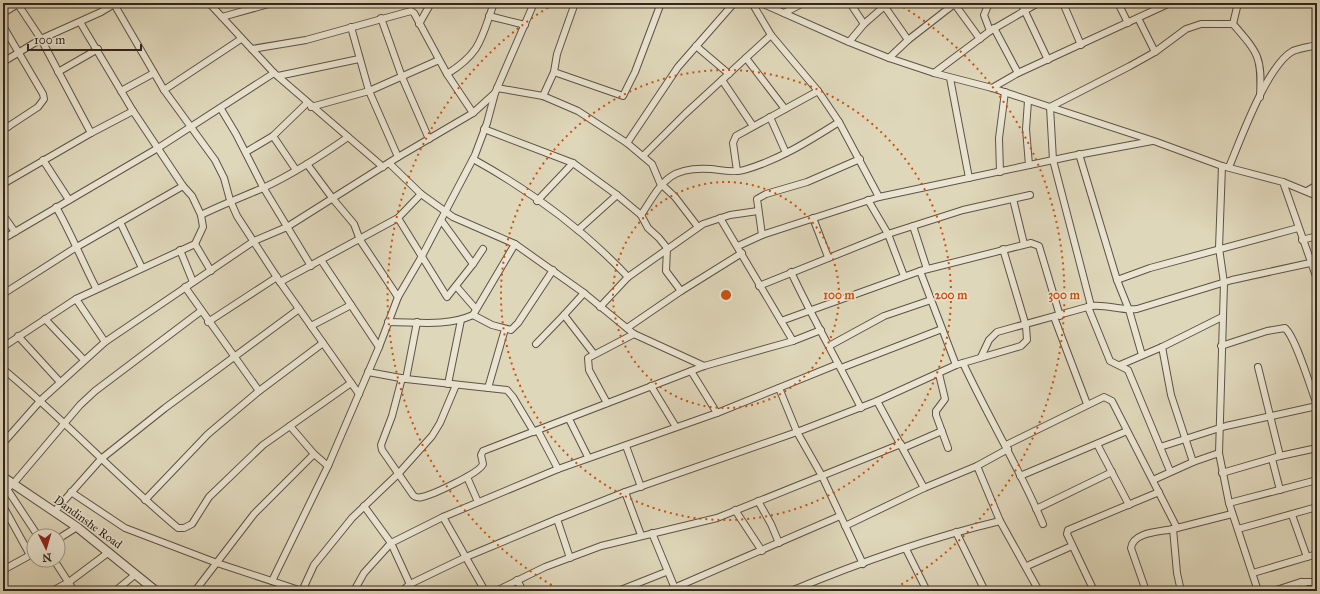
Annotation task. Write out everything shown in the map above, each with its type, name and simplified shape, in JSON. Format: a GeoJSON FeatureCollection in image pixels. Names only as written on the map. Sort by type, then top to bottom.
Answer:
{"type":"FeatureCollection","features":[{"type":"Feature","properties":{"kind":"street"},"geometry":{"type":"LineString","coordinates":[[209,3],[276,75],[309,105],[445,212],[515,244],[584,292],[634,334],[704,366]]}},
{"type":"Feature","properties":{"kind":"street"},"geometry":{"type":"LineString","coordinates":[[222,17],[272,3]]}},
{"type":"Feature","properties":{"kind":"street"},"geometry":{"type":"LineString","coordinates":[[419,24],[431,3]]}},
{"type":"Feature","properties":{"kind":"street"},"geometry":{"type":"LineString","coordinates":[[447,74],[471,56],[478,46],[494,3]]}},
{"type":"Feature","properties":{"kind":"street"},"geometry":{"type":"LineString","coordinates":[[272,581],[328,466],[379,347],[398,297],[422,256],[472,159],[484,129],[496,90],[534,3]]}},
{"type":"Feature","properties":{"kind":"street"},"geometry":{"type":"LineString","coordinates":[[543,96],[554,72],[558,54],[575,3]]}},
{"type":"Feature","properties":{"kind":"street"},"geometry":{"type":"LineString","coordinates":[[554,72],[623,96],[638,65],[661,3]]}},
{"type":"Feature","properties":{"kind":"street"},"geometry":{"type":"LineString","coordinates":[[626,143],[672,75],[734,3]]}},
{"type":"Feature","properties":{"kind":"street"},"geometry":{"type":"LineString","coordinates":[[752,3],[771,35],[818,90],[839,122],[879,197]]}},
{"type":"Feature","properties":{"kind":"street"},"geometry":{"type":"LineString","coordinates":[[761,3],[889,58],[950,78],[992,88],[1154,141],[1222,166],[1283,182],[1317,196]]}},
{"type":"Feature","properties":{"kind":"street"},"geometry":{"type":"LineString","coordinates":[[784,13],[803,3]]}},
{"type":"Feature","properties":{"kind":"street"},"geometry":{"type":"LineString","coordinates":[[850,3],[864,24]]}},
{"type":"Feature","properties":{"kind":"street"},"geometry":{"type":"LineString","coordinates":[[989,3],[984,15],[1018,73]]}},
{"type":"Feature","properties":{"kind":"street"},"geometry":{"type":"LineString","coordinates":[[1021,3],[1026,10],[1048,60]]}},
{"type":"Feature","properties":{"kind":"street"},"geometry":{"type":"LineString","coordinates":[[934,73],[992,30],[1038,3]]}},
{"type":"Feature","properties":{"kind":"street"},"geometry":{"type":"LineString","coordinates":[[1063,3],[1081,45]]}},
{"type":"Feature","properties":{"kind":"street"},"geometry":{"type":"LineString","coordinates":[[1118,3],[1128,23]]}},
{"type":"Feature","properties":{"kind":"street"},"geometry":{"type":"LineString","coordinates":[[992,88],[1018,73],[1170,3]]}},
{"type":"Feature","properties":{"kind":"street"},"geometry":{"type":"LineString","coordinates":[[1233,24],[1238,3]]}},
{"type":"Feature","properties":{"kind":"street"},"geometry":{"type":"LineString","coordinates":[[3,13],[18,4],[41,39],[91,132]]}},
{"type":"Feature","properties":{"kind":"street"},"geometry":{"type":"LineString","coordinates":[[3,62],[41,39],[80,22],[115,4],[164,90],[218,165],[237,216],[279,280],[359,394]]}},
{"type":"Feature","properties":{"kind":"street"},"geometry":{"type":"LineString","coordinates":[[849,42],[864,24],[886,5],[908,40]]}},
{"type":"Feature","properties":{"kind":"street"},"geometry":{"type":"LineString","coordinates":[[889,58],[908,40],[953,5],[956,6],[980,39]]}},
{"type":"Feature","properties":{"kind":"street"},"geometry":{"type":"LineString","coordinates":[[252,49],[306,40],[411,10],[447,74],[474,113]]}},
{"type":"Feature","properties":{"kind":"street"},"geometry":{"type":"LineString","coordinates":[[489,16],[525,25]]}},
{"type":"Feature","properties":{"kind":"street"},"geometry":{"type":"LineString","coordinates":[[381,18],[402,77],[429,138]]}},
{"type":"Feature","properties":{"kind":"street"},"geometry":{"type":"LineString","coordinates":[[1138,18],[1155,52]]}},
{"type":"Feature","properties":{"kind":"street"},"geometry":{"type":"LineString","coordinates":[[3,346],[76,299],[96,288],[195,244],[203,227],[201,215],[192,196],[183,186],[133,111],[98,49],[80,22]]}},
{"type":"Feature","properties":{"kind":"street"},"geometry":{"type":"LineString","coordinates":[[1050,107],[1155,52],[1186,29],[1201,24],[1233,24],[1252,46],[1259,58],[1261,74],[1260,96]]}},
{"type":"Feature","properties":{"kind":"street"},"geometry":{"type":"LineString","coordinates":[[3,26],[43,94],[44,99],[38,107],[6,128],[3,121]]}},
{"type":"Feature","properties":{"kind":"street"},"geometry":{"type":"LineString","coordinates":[[351,27],[369,91],[398,157]]}},
{"type":"Feature","properties":{"kind":"street"},"geometry":{"type":"LineString","coordinates":[[643,156],[771,35]]}},
{"type":"Feature","properties":{"kind":"street"},"geometry":{"type":"LineString","coordinates":[[164,90],[241,38]]}},
{"type":"Feature","properties":{"kind":"street"},"geometry":{"type":"LineString","coordinates":[[1229,167],[1260,96],[1276,68],[1285,57],[1293,51],[1317,45]]}},
{"type":"Feature","properties":{"kind":"street"},"geometry":{"type":"LineString","coordinates":[[696,46],[729,74]]}},
{"type":"Feature","properties":{"kind":"street"},"geometry":{"type":"LineString","coordinates":[[58,72],[98,49]]}},
{"type":"Feature","properties":{"kind":"street"},"geometry":{"type":"LineString","coordinates":[[746,58],[785,109]]}},
{"type":"Feature","properties":{"kind":"street"},"geometry":{"type":"LineString","coordinates":[[3,240],[158,148],[276,75],[359,59]]}},
{"type":"Feature","properties":{"kind":"street"},"geometry":{"type":"LineString","coordinates":[[246,152],[273,136],[309,105],[369,91],[439,60]]}},
{"type":"Feature","properties":{"kind":"street"},"geometry":{"type":"LineString","coordinates":[[121,91],[154,73]]}},
{"type":"Feature","properties":{"kind":"street"},"geometry":{"type":"LineString","coordinates":[[950,78],[969,178]]}},
{"type":"Feature","properties":{"kind":"street"},"geometry":{"type":"LineString","coordinates":[[722,80],[753,126]]}},
{"type":"Feature","properties":{"kind":"street"},"geometry":{"type":"LineString","coordinates":[[496,90],[543,96],[578,111],[626,143],[652,164],[661,184],[675,197],[698,227]]}},
{"type":"Feature","properties":{"kind":"street"},"geometry":{"type":"LineString","coordinates":[[3,443],[41,400],[105,342],[254,241],[287,227],[429,138],[474,113],[496,90]]}},
{"type":"Feature","properties":{"kind":"street"},"geometry":{"type":"LineString","coordinates":[[737,171],[733,143],[736,136],[818,90]]}},
{"type":"Feature","properties":{"kind":"street"},"geometry":{"type":"LineString","coordinates":[[1000,172],[999,138],[1004,92]]}},
{"type":"Feature","properties":{"kind":"street"},"geometry":{"type":"LineString","coordinates":[[1028,101],[1026,138],[1029,165]]}},
{"type":"Feature","properties":{"kind":"street"},"geometry":{"type":"LineString","coordinates":[[1050,107],[1053,160],[1089,307],[1110,361],[1128,370],[1170,471]]}},
{"type":"Feature","properties":{"kind":"street"},"geometry":{"type":"LineString","coordinates":[[221,108],[246,152],[263,188],[311,266]]}},
{"type":"Feature","properties":{"kind":"street"},"geometry":{"type":"LineString","coordinates":[[3,184],[91,132],[133,111]]}},
{"type":"Feature","properties":{"kind":"street"},"geometry":{"type":"LineString","coordinates":[[770,117],[786,153]]}},
{"type":"Feature","properties":{"kind":"street"},"geometry":{"type":"LineString","coordinates":[[641,215],[661,184],[672,175],[691,169],[737,171],[750,168],[798,148],[839,122]]}},
{"type":"Feature","properties":{"kind":"street"},"geometry":{"type":"LineString","coordinates":[[484,129],[573,163],[617,195],[641,215],[648,228],[667,248],[666,271],[680,291]]}},
{"type":"Feature","properties":{"kind":"street"},"geometry":{"type":"LineString","coordinates":[[273,136],[296,170]]}},
{"type":"Feature","properties":{"kind":"street"},"geometry":{"type":"LineString","coordinates":[[201,215],[230,200],[263,188],[307,164],[348,137]]}},
{"type":"Feature","properties":{"kind":"street"},"geometry":{"type":"LineString","coordinates":[[738,246],[762,235],[879,197],[1079,154],[1154,141]]}},
{"type":"Feature","properties":{"kind":"street"},"geometry":{"type":"LineString","coordinates":[[1079,154],[1117,280],[1129,310],[1142,355]]}},
{"type":"Feature","properties":{"kind":"street"},"geometry":{"type":"LineString","coordinates":[[472,159],[492,170],[537,200],[578,230],[607,254],[628,277]]}},
{"type":"Feature","properties":{"kind":"street"},"geometry":{"type":"LineString","coordinates":[[762,235],[757,199],[761,196],[807,182],[860,159]]}},
{"type":"Feature","properties":{"kind":"street"},"geometry":{"type":"LineString","coordinates":[[43,160],[70,200]]}},
{"type":"Feature","properties":{"kind":"street"},"geometry":{"type":"LineString","coordinates":[[537,200],[573,163]]}},
{"type":"Feature","properties":{"kind":"street"},"geometry":{"type":"LineString","coordinates":[[307,164],[354,224],[360,240],[398,297]]}},
{"type":"Feature","properties":{"kind":"street"},"geometry":{"type":"LineString","coordinates":[[1222,166],[1219,248],[1224,283],[1219,454],[1232,514],[1258,591]]}},
{"type":"Feature","properties":{"kind":"street"},"geometry":{"type":"LineString","coordinates":[[1283,182],[1310,263],[1317,279]]}},
{"type":"Feature","properties":{"kind":"street"},"geometry":{"type":"LineString","coordinates":[[1308,191],[1317,185]]}},
{"type":"Feature","properties":{"kind":"street"},"geometry":{"type":"LineString","coordinates":[[3,294],[75,248],[183,186]]}},
{"type":"Feature","properties":{"kind":"street"},"geometry":{"type":"LineString","coordinates":[[208,322],[279,280],[311,266],[398,218],[421,194]]}},
{"type":"Feature","properties":{"kind":"street"},"geometry":{"type":"LineString","coordinates":[[578,230],[617,195]]}},
{"type":"Feature","properties":{"kind":"street"},"geometry":{"type":"LineString","coordinates":[[759,286],[888,234],[963,210],[1030,195]]}},
{"type":"Feature","properties":{"kind":"street"},"geometry":{"type":"LineString","coordinates":[[1013,199],[1024,244]]}},
{"type":"Feature","properties":{"kind":"street"},"geometry":{"type":"LineString","coordinates":[[868,200],[888,234],[904,276]]}},
{"type":"Feature","properties":{"kind":"street"},"geometry":{"type":"LineString","coordinates":[[56,208],[71,234],[75,248],[96,288]]}},
{"type":"Feature","properties":{"kind":"street"},"geometry":{"type":"LineString","coordinates":[[600,307],[628,277],[698,227],[720,218],[758,211]]}},
{"type":"Feature","properties":{"kind":"street"},"geometry":{"type":"LineString","coordinates":[[3,215],[15,232]]}},
{"type":"Feature","properties":{"kind":"street"},"geometry":{"type":"LineString","coordinates":[[398,218],[446,296],[448,296],[473,264],[483,248]]}},
{"type":"Feature","properties":{"kind":"street"},"geometry":{"type":"LineString","coordinates":[[720,218],[793,341]]}},
{"type":"Feature","properties":{"kind":"street"},"geometry":{"type":"LineString","coordinates":[[813,218],[828,257]]}},
{"type":"Feature","properties":{"kind":"street"},"geometry":{"type":"LineString","coordinates":[[441,220],[473,264]]}},
{"type":"Feature","properties":{"kind":"street"},"geometry":{"type":"LineString","coordinates":[[120,222],[142,268]]}},
{"type":"Feature","properties":{"kind":"street"},"geometry":{"type":"LineString","coordinates":[[913,226],[931,300],[956,365]]}},
{"type":"Feature","properties":{"kind":"street"},"geometry":{"type":"LineString","coordinates":[[1117,280],[1150,268],[1219,248],[1298,228]]}},
{"type":"Feature","properties":{"kind":"street"},"geometry":{"type":"LineString","coordinates":[[1302,240],[1317,236]]}},
{"type":"Feature","properties":{"kind":"street"},"geometry":{"type":"LineString","coordinates":[[781,321],[810,312],[923,270],[1003,249],[1034,243],[1039,246],[1057,317],[1087,404]]}},
{"type":"Feature","properties":{"kind":"street"},"geometry":{"type":"LineString","coordinates":[[195,244],[210,271]]}},
{"type":"Feature","properties":{"kind":"street"},"geometry":{"type":"LineString","coordinates":[[473,315],[475,308],[515,244]]}},
{"type":"Feature","properties":{"kind":"street"},"geometry":{"type":"LineString","coordinates":[[402,591],[410,584],[466,557],[625,492],[861,408],[956,365],[1021,346],[1027,340],[1026,326],[1003,249]]}},
{"type":"Feature","properties":{"kind":"street"},"geometry":{"type":"LineString","coordinates":[[180,250],[193,282]]}},
{"type":"Feature","properties":{"kind":"street"},"geometry":{"type":"LineString","coordinates":[[627,328],[680,291],[742,253]]}},
{"type":"Feature","properties":{"kind":"street"},"geometry":{"type":"LineString","coordinates":[[321,260],[379,347]]}},
{"type":"Feature","properties":{"kind":"street"},"geometry":{"type":"LineString","coordinates":[[981,357],[990,340],[997,332],[1026,326],[1089,307],[1101,305],[1129,310],[1224,283],[1310,263]]}},
{"type":"Feature","properties":{"kind":"street"},"geometry":{"type":"LineString","coordinates":[[388,322],[446,323],[462,320],[473,315],[505,329],[511,330],[515,327],[553,270]]}},
{"type":"Feature","properties":{"kind":"street"},"geometry":{"type":"LineString","coordinates":[[791,272],[810,312],[821,330],[861,408]]}},
{"type":"Feature","properties":{"kind":"street"},"geometry":{"type":"LineString","coordinates":[[456,286],[475,308]]}},
{"type":"Feature","properties":{"kind":"street"},"geometry":{"type":"LineString","coordinates":[[185,287],[208,322],[235,356],[259,391]]}},
{"type":"Feature","properties":{"kind":"street"},"geometry":{"type":"LineString","coordinates":[[536,344],[584,292]]}},
{"type":"Feature","properties":{"kind":"street"},"geometry":{"type":"LineString","coordinates":[[76,299],[105,342]]}},
{"type":"Feature","properties":{"kind":"street"},"geometry":{"type":"LineString","coordinates":[[829,346],[884,316],[931,300]]}},
{"type":"Feature","properties":{"kind":"street"},"geometry":{"type":"LineString","coordinates":[[311,326],[351,305]]}},
{"type":"Feature","properties":{"kind":"street"},"geometry":{"type":"LineString","coordinates":[[54,512],[101,459],[299,309]]}},
{"type":"Feature","properties":{"kind":"street"},"geometry":{"type":"LineString","coordinates":[[33,528],[8,488],[80,405],[95,391],[201,311]]}},
{"type":"Feature","properties":{"kind":"street"},"geometry":{"type":"LineString","coordinates":[[564,315],[594,354]]}},
{"type":"Feature","properties":{"kind":"street"},"geometry":{"type":"LineString","coordinates":[[1120,365],[1162,347],[1222,317]]}},
{"type":"Feature","properties":{"kind":"street"},"geometry":{"type":"LineString","coordinates":[[45,319],[84,360]]}},
{"type":"Feature","properties":{"kind":"street"},"geometry":{"type":"LineString","coordinates":[[448,384],[462,320]]}},
{"type":"Feature","properties":{"kind":"street"},"geometry":{"type":"LineString","coordinates":[[417,322],[404,379],[382,445],[384,455],[399,473],[409,491],[417,497],[422,497],[467,477],[482,466],[481,455],[483,451],[704,366],[793,341],[821,330]]}},
{"type":"Feature","properties":{"kind":"street"},"geometry":{"type":"LineString","coordinates":[[1160,447],[1219,428],[1270,418],[1317,406],[1296,350],[1288,331],[1285,328],[1267,331],[1221,346]]}},
{"type":"Feature","properties":{"kind":"street"},"geometry":{"type":"LineString","coordinates":[[488,388],[505,329]]}},
{"type":"Feature","properties":{"kind":"street"},"geometry":{"type":"LineString","coordinates":[[355,588],[364,573],[391,543],[444,517],[588,457],[626,446],[717,413],[779,388],[942,329]]}},
{"type":"Feature","properties":{"kind":"street"},"geometry":{"type":"LineString","coordinates":[[607,403],[589,370],[588,358],[634,334]]}},
{"type":"Feature","properties":{"kind":"street"},"geometry":{"type":"LineString","coordinates":[[18,336],[60,382]]}},
{"type":"Feature","properties":{"kind":"street"},"geometry":{"type":"LineString","coordinates":[[145,500],[208,434],[259,391],[323,344]]}},
{"type":"Feature","properties":{"kind":"street"},"geometry":{"type":"LineString","coordinates":[[1162,347],[1172,395],[1193,462]]}},
{"type":"Feature","properties":{"kind":"street"},"geometry":{"type":"LineString","coordinates":[[963,363],[977,394],[1007,447],[1043,524]]}},
{"type":"Feature","properties":{"kind":"street"},"geometry":{"type":"LineString","coordinates":[[1258,367],[1280,456]]}},
{"type":"Feature","properties":{"kind":"street"},"geometry":{"type":"LineString","coordinates":[[691,371],[717,413]]}},
{"type":"Feature","properties":{"kind":"street"},"geometry":{"type":"LineString","coordinates":[[368,372],[404,379],[503,389],[510,392],[536,431],[558,469]]}},
{"type":"Feature","properties":{"kind":"street"},"geometry":{"type":"LineString","coordinates":[[4,373],[41,400],[101,459],[178,528],[189,527],[209,497],[263,445],[351,383]]}},
{"type":"Feature","properties":{"kind":"street"},"geometry":{"type":"LineString","coordinates":[[939,374],[945,399],[936,411],[936,415],[948,448]]}},
{"type":"Feature","properties":{"kind":"street"},"geometry":{"type":"LineString","coordinates":[[71,492],[125,528],[217,563],[302,591],[314,565],[352,518],[399,473],[432,436],[440,422],[456,385]]}},
{"type":"Feature","properties":{"kind":"street"},"geometry":{"type":"LineString","coordinates":[[651,386],[676,427]]}},
{"type":"Feature","properties":{"kind":"street"},"geometry":{"type":"LineString","coordinates":[[779,388],[797,432],[822,476],[863,564]]}},
{"type":"Feature","properties":{"kind":"street"},"geometry":{"type":"LineString","coordinates":[[845,526],[924,488],[977,466],[1007,447],[1087,404],[1104,397],[1109,398],[1112,401],[1159,492],[1175,529],[1177,573],[1181,591]]}},
{"type":"Feature","properties":{"kind":"street"},"geometry":{"type":"LineString","coordinates":[[877,401],[924,488]]}},
{"type":"Feature","properties":{"kind":"street"},"geometry":{"type":"LineString","coordinates":[[569,419],[588,457]]}},
{"type":"Feature","properties":{"kind":"street"},"geometry":{"type":"LineString","coordinates":[[290,426],[314,454],[328,466]]}},
{"type":"Feature","properties":{"kind":"street"},"geometry":{"type":"LineString","coordinates":[[496,591],[517,580],[570,558],[641,535],[698,524],[942,431]]}},
{"type":"Feature","properties":{"kind":"street"},"geometry":{"type":"LineString","coordinates":[[1020,476],[1127,431]]}},
{"type":"Feature","properties":{"kind":"street"},"geometry":{"type":"LineString","coordinates":[[1098,444],[1129,505]]}},
{"type":"Feature","properties":{"kind":"street"},"geometry":{"type":"LineString","coordinates":[[626,446],[641,487]]}},
{"type":"Feature","properties":{"kind":"street"},"geometry":{"type":"LineString","coordinates":[[1222,473],[1280,456],[1317,448]]}},
{"type":"Feature","properties":{"kind":"street"},"geometry":{"type":"LineString","coordinates":[[195,591],[254,514],[314,454]]}},
{"type":"Feature","properties":{"kind":"street"},"geometry":{"type":"LineString","coordinates":[[1153,480],[1170,471],[1219,454]]}},
{"type":"Feature","properties":{"kind":"street"},"geometry":{"type":"LineString","coordinates":[[1272,459],[1280,490]]}},
{"type":"Feature","properties":{"kind":"street"},"geometry":{"type":"LineString","coordinates":[[977,466],[1000,521],[1027,566],[1039,591]]}},
{"type":"Feature","properties":{"kind":"street"},"geometry":{"type":"LineString","coordinates":[[1036,509],[1112,472]]}},
{"type":"Feature","properties":{"kind":"street","name":"Dandinshe Road"},"geometry":{"type":"LineString","coordinates":[[3,477],[8,488],[54,512],[77,527],[156,591]]}},
{"type":"Feature","properties":{"kind":"street"},"geometry":{"type":"LineString","coordinates":[[467,477],[478,502]]}},
{"type":"Feature","properties":{"kind":"street"},"geometry":{"type":"LineString","coordinates":[[1229,503],[1317,480]]}},
{"type":"Feature","properties":{"kind":"street"},"geometry":{"type":"LineString","coordinates":[[625,492],[641,535]]}},
{"type":"Feature","properties":{"kind":"street"},"geometry":{"type":"LineString","coordinates":[[1094,591],[1067,534],[1071,528],[1159,492]]}},
{"type":"Feature","properties":{"kind":"street"},"geometry":{"type":"LineString","coordinates":[[758,501],[771,524],[779,543]]}},
{"type":"Feature","properties":{"kind":"street"},"geometry":{"type":"LineString","coordinates":[[3,506],[26,544]]}},
{"type":"Feature","properties":{"kind":"street"},"geometry":{"type":"LineString","coordinates":[[364,506],[391,543],[413,591]]}},
{"type":"Feature","properties":{"kind":"street"},"geometry":{"type":"LineString","coordinates":[[1238,529],[1317,507]]}},
{"type":"Feature","properties":{"kind":"street"},"geometry":{"type":"LineString","coordinates":[[735,510],[762,551]]}},
{"type":"Feature","properties":{"kind":"street"},"geometry":{"type":"LineString","coordinates":[[1146,591],[1131,548],[1131,544],[1137,537],[1232,514]]}},
{"type":"Feature","properties":{"kind":"street"},"geometry":{"type":"LineString","coordinates":[[1292,515],[1307,557]]}},
{"type":"Feature","properties":{"kind":"street"},"geometry":{"type":"LineString","coordinates":[[652,533],[666,572],[675,590],[840,516]]}},
{"type":"Feature","properties":{"kind":"street"},"geometry":{"type":"LineString","coordinates":[[444,517],[485,591]]}},
{"type":"Feature","properties":{"kind":"street"},"geometry":{"type":"LineString","coordinates":[[557,519],[570,558]]}},
{"type":"Feature","properties":{"kind":"street"},"geometry":{"type":"LineString","coordinates":[[791,591],[807,584],[956,532],[1000,521]]}},
{"type":"Feature","properties":{"kind":"street"},"geometry":{"type":"LineString","coordinates":[[66,534],[77,527]]}},
{"type":"Feature","properties":{"kind":"street"},"geometry":{"type":"LineString","coordinates":[[956,532],[985,591]]}},
{"type":"Feature","properties":{"kind":"street"},"geometry":{"type":"LineString","coordinates":[[1027,566],[1072,546]]}},
{"type":"Feature","properties":{"kind":"street"},"geometry":{"type":"LineString","coordinates":[[906,549],[927,591]]}},
{"type":"Feature","properties":{"kind":"street"},"geometry":{"type":"LineString","coordinates":[[52,591],[68,582],[109,552]]}},
{"type":"Feature","properties":{"kind":"street"},"geometry":{"type":"LineString","coordinates":[[1253,573],[1317,554]]}},
{"type":"Feature","properties":{"kind":"street"},"geometry":{"type":"LineString","coordinates":[[4,567],[26,557]]}},
{"type":"Feature","properties":{"kind":"street"},"geometry":{"type":"LineString","coordinates":[[59,568],[74,591]]}},
{"type":"Feature","properties":{"kind":"street"},"geometry":{"type":"LineString","coordinates":[[618,591],[666,572]]}},
{"type":"Feature","properties":{"kind":"street"},"geometry":{"type":"LineString","coordinates":[[115,591],[136,574]]}},
{"type":"Feature","properties":{"kind":"street"},"geometry":{"type":"LineString","coordinates":[[517,580],[523,591]]}},
{"type":"Feature","properties":{"kind":"street"},"geometry":{"type":"LineString","coordinates":[[1273,591],[1301,582],[1317,582]]}},
{"type":"Feature","properties":{"kind":"street"},"geometry":{"type":"LineString","coordinates":[[1301,582],[1306,591]]}},
{"type":"Feature","properties":{"kind":"street"},"geometry":{"type":"LineString","coordinates":[[807,584],[810,591]]}}]}
